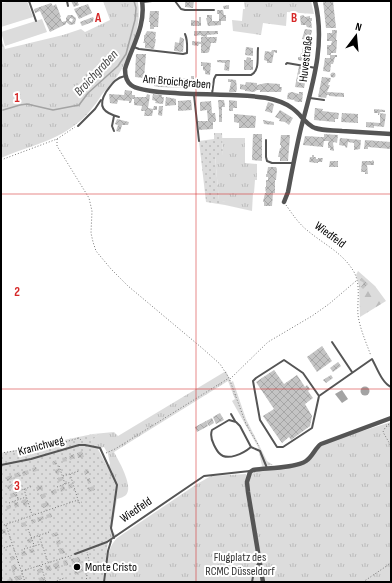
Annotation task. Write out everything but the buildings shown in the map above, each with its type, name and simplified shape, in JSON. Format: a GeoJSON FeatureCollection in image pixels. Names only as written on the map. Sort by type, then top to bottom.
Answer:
{"type":"FeatureCollection","features":[{"type":"Feature","properties":{"kind":"street","name":"Huvestraße"},"geometry":{"type":"LineString","coordinates":[[304,119],[310,98],[318,57],[319,17],[315,1]]}},
{"type":"Feature","properties":{"kind":"street"},"geometry":{"type":"LineString","coordinates":[[125,76],[127,64],[142,21],[142,2]]}},
{"type":"Feature","properties":{"kind":"street","name":"Am Broichgraben"},"geometry":{"type":"LineString","coordinates":[[125,76],[131,86],[143,90],[247,96],[280,102],[296,110],[311,126],[320,129],[391,134]]}},
{"type":"Feature","properties":{"kind":"street"},"geometry":{"type":"LineString","coordinates":[[284,202],[288,192],[304,119]]}},
{"type":"Feature","properties":{"kind":"street","name":"Wiedfeld"},"geometry":{"type":"LineString","coordinates":[[253,470],[277,468],[304,462],[309,459],[317,447],[321,444],[391,418]]}},
{"type":"Feature","properties":{"kind":"street"},"geometry":{"type":"LineString","coordinates":[[253,470],[250,472],[248,477],[248,489],[263,582]]}},
{"type":"Feature","properties":{"kind":"lane"},"geometry":{"type":"LineString","coordinates":[[29,1],[36,21]]}},
{"type":"Feature","properties":{"kind":"lane"},"geometry":{"type":"LineString","coordinates":[[67,1],[68,6]]}},
{"type":"Feature","properties":{"kind":"lane"},"geometry":{"type":"LineString","coordinates":[[142,2],[152,1]]}},
{"type":"Feature","properties":{"kind":"lane"},"geometry":{"type":"LineString","coordinates":[[175,1],[181,9],[185,10],[214,10]]}},
{"type":"Feature","properties":{"kind":"lane"},"geometry":{"type":"LineString","coordinates":[[134,47],[139,49],[183,54],[187,53],[187,40],[185,34]]}},
{"type":"Feature","properties":{"kind":"lane"},"geometry":{"type":"LineString","coordinates":[[212,95],[216,75],[251,75],[255,73],[257,70],[258,48]]}},
{"type":"Feature","properties":{"kind":"lane"},"geometry":{"type":"LineString","coordinates":[[286,64],[316,68]]}},
{"type":"Feature","properties":{"kind":"lane"},"geometry":{"type":"LineString","coordinates":[[78,126],[95,109],[114,81],[125,76]]}},
{"type":"Feature","properties":{"kind":"lane"},"geometry":{"type":"LineString","coordinates":[[194,94],[199,140]]}},
{"type":"Feature","properties":{"kind":"lane"},"geometry":{"type":"LineString","coordinates":[[102,98],[102,105],[105,112],[119,117]]}},
{"type":"Feature","properties":{"kind":"lane"},"geometry":{"type":"LineString","coordinates":[[310,98],[324,100]]}},
{"type":"Feature","properties":{"kind":"lane"},"geometry":{"type":"LineString","coordinates":[[114,116],[112,126],[114,131]]}},
{"type":"Feature","properties":{"kind":"lane"},"geometry":{"type":"LineString","coordinates":[[266,140],[266,157],[268,161],[272,163],[294,163]]}},
{"type":"Feature","properties":{"kind":"lane"},"geometry":{"type":"LineString","coordinates":[[332,342],[352,372]]}},
{"type":"Feature","properties":{"kind":"lane"},"geometry":{"type":"LineString","coordinates":[[319,396],[303,373],[284,360],[253,381],[260,420],[277,447],[283,447],[312,428],[319,396],[372,359],[384,381],[391,387]]}},
{"type":"Feature","properties":{"kind":"lane"},"geometry":{"type":"LineString","coordinates":[[230,414],[240,426],[251,447],[260,451],[267,468]]}},
{"type":"Feature","properties":{"kind":"lane"},"geometry":{"type":"LineString","coordinates":[[236,422],[229,420],[212,430],[210,434],[211,440],[220,454],[224,456],[240,454],[251,447]]}},
{"type":"Feature","properties":{"kind":"lane"},"geometry":{"type":"LineString","coordinates":[[85,444],[100,448],[117,485],[111,528],[112,539],[108,551],[104,582]]}},
{"type":"Feature","properties":{"kind":"lane","name":"Kranichweg"},"geometry":{"type":"LineString","coordinates":[[1,465],[85,444]]}},
{"type":"Feature","properties":{"kind":"lane","name":"Wiedfeld"},"geometry":{"type":"LineString","coordinates":[[75,554],[108,542],[204,476],[253,470]]}},
{"type":"Feature","properties":{"kind":"lane"},"geometry":{"type":"LineString","coordinates":[[252,582],[259,560]]}},
{"type":"Feature","properties":{"kind":"path"},"geometry":{"type":"LineString","coordinates":[[1,160],[57,139],[78,126]]}},
{"type":"Feature","properties":{"kind":"path"},"geometry":{"type":"LineString","coordinates":[[57,139],[57,146],[89,198],[92,211],[92,242],[96,251],[128,286],[214,359],[224,370],[229,379],[246,424],[260,448],[260,451]]}},
{"type":"Feature","properties":{"kind":"path","name":"Wiedfeld"},"geometry":{"type":"LineString","coordinates":[[284,202],[298,221],[307,230],[341,255],[349,264],[357,280],[360,327],[372,359]]}},
{"type":"Feature","properties":{"kind":"path"},"geometry":{"type":"LineString","coordinates":[[104,454],[115,449],[229,379],[268,342],[312,316],[329,304],[357,280]]}},
{"type":"Feature","properties":{"kind":"path"},"geometry":{"type":"LineString","coordinates":[[391,423],[383,430],[391,446]]}},
{"type":"Feature","properties":{"kind":"path"},"geometry":{"type":"LineString","coordinates":[[1,453],[55,445],[79,438],[85,444]]}},
{"type":"Feature","properties":{"kind":"path"},"geometry":{"type":"LineString","coordinates":[[59,466],[65,484]]}},
{"type":"Feature","properties":{"kind":"path"},"geometry":{"type":"LineString","coordinates":[[62,476],[79,471]]}},
{"type":"Feature","properties":{"kind":"path"},"geometry":{"type":"LineString","coordinates":[[70,474],[79,503],[82,502]]}},
{"type":"Feature","properties":{"kind":"path"},"geometry":{"type":"LineString","coordinates":[[57,486],[72,481]]}},
{"type":"Feature","properties":{"kind":"path"},"geometry":{"type":"LineString","coordinates":[[13,483],[18,500]]}},
{"type":"Feature","properties":{"kind":"path"},"geometry":{"type":"LineString","coordinates":[[16,492],[33,486]]}},
{"type":"Feature","properties":{"kind":"path"},"geometry":{"type":"LineString","coordinates":[[24,489],[32,516]]}},
{"type":"Feature","properties":{"kind":"path"},"geometry":{"type":"LineString","coordinates":[[9,503],[26,497]]}},
{"type":"Feature","properties":{"kind":"path"},"geometry":{"type":"LineString","coordinates":[[1,526],[78,500]]}},
{"type":"Feature","properties":{"kind":"path"},"geometry":{"type":"LineString","coordinates":[[6,525],[25,582]]}},
{"type":"Feature","properties":{"kind":"path"},"geometry":{"type":"LineString","coordinates":[[28,529],[34,546]]}},
{"type":"Feature","properties":{"kind":"path"},"geometry":{"type":"LineString","coordinates":[[31,538],[49,532]]}},
{"type":"Feature","properties":{"kind":"path"},"geometry":{"type":"LineString","coordinates":[[39,536],[48,563]]}},
{"type":"Feature","properties":{"kind":"path"},"geometry":{"type":"LineString","coordinates":[[24,549],[41,544]]}},
{"type":"Feature","properties":{"kind":"path"},"geometry":{"type":"LineString","coordinates":[[1,548],[13,545]]}},
{"type":"Feature","properties":{"kind":"path"},"geometry":{"type":"LineString","coordinates":[[86,550],[89,560],[86,582]]}},
{"type":"Feature","properties":{"kind":"path"},"geometry":{"type":"LineString","coordinates":[[22,571],[75,554]]}},
{"type":"Feature","properties":{"kind":"path"},"geometry":{"type":"LineString","coordinates":[[363,582],[391,563]]}},
{"type":"Feature","properties":{"kind":"path"},"geometry":{"type":"LineString","coordinates":[[41,565],[46,582]]}},
{"type":"Feature","properties":{"kind":"path"},"geometry":{"type":"LineString","coordinates":[[54,582],[64,578]]}},
{"type":"Feature","properties":{"kind":"green space"},"geometry":{"type":"Polygon","coordinates":[[[27,1],[33,17],[1,27],[1,3],[27,1]]]}},
{"type":"Feature","properties":{"kind":"green space"},"geometry":{"type":"Polygon","coordinates":[[[103,1],[138,1],[139,14],[135,38],[131,51],[113,83],[90,111],[72,128],[48,140],[1,158],[1,37],[5,49],[63,35],[81,29],[85,32],[110,20],[103,1]]]}},
{"type":"Feature","properties":{"kind":"green space"},"geometry":{"type":"Polygon","coordinates":[[[244,1],[311,1],[314,14],[287,12],[286,26],[263,23],[261,35],[233,31],[232,20],[242,21],[243,9],[245,9],[244,1]]]}},
{"type":"Feature","properties":{"kind":"green space"},"geometry":{"type":"Polygon","coordinates":[[[42,19],[47,32],[5,46],[1,32],[42,19]]]}},
{"type":"Feature","properties":{"kind":"green space"},"geometry":{"type":"Polygon","coordinates":[[[214,133],[222,133],[223,156],[215,156],[219,200],[225,202],[225,205],[206,202],[199,141],[214,139],[214,133]]]}},
{"type":"Feature","properties":{"kind":"green space"},"geometry":{"type":"Polygon","coordinates":[[[222,138],[245,138],[245,163],[257,164],[257,180],[255,180],[252,211],[225,205],[225,202],[219,201],[215,156],[223,155],[222,138]]]}},
{"type":"Feature","properties":{"kind":"green space"},"geometry":{"type":"Polygon","coordinates":[[[358,271],[375,286],[386,301],[360,317],[359,285],[356,275],[358,271]]]}},
{"type":"Feature","properties":{"kind":"green space"},"geometry":{"type":"Polygon","coordinates":[[[226,371],[231,382],[233,381],[246,419],[267,461],[273,465],[262,466],[258,447],[232,401],[235,399],[228,381],[114,452],[127,480],[128,491],[125,496],[117,499],[112,531],[117,536],[107,542],[91,440],[99,435],[93,434],[114,432],[118,436],[226,371]],[[104,447],[98,449],[107,466],[110,464],[108,454],[104,447]]]}},
{"type":"Feature","properties":{"kind":"green space"},"geometry":{"type":"Polygon","coordinates":[[[391,422],[391,582],[264,582],[249,491],[250,475],[255,471],[300,465],[319,448],[330,441],[391,422]]]}},
{"type":"Feature","properties":{"kind":"green space"},"geometry":{"type":"Polygon","coordinates":[[[93,434],[100,435],[91,440],[115,485],[103,582],[1,582],[1,453],[93,434]]]}},
{"type":"Feature","properties":{"kind":"green space","name":"Flugplatz des RCMC Düsseldorf"},"geometry":{"type":"Polygon","coordinates":[[[246,474],[262,582],[105,582],[109,553],[113,542],[117,538],[211,476],[246,474]]]}},
{"type":"Feature","properties":{"kind":"shaded area"},"geometry":{"type":"Polygon","coordinates":[[[365,386],[370,391],[365,396],[360,391],[365,386]]]}},
{"type":"Feature","properties":{"kind":"shaded area"},"geometry":{"type":"Polygon","coordinates":[[[342,390],[348,399],[342,403],[335,394],[342,390]]]}},
{"type":"Feature","properties":{"kind":"waterway","name":"Broichgraben"},"geometry":{"type":"LineString","coordinates":[[3,110],[27,104],[53,110],[79,105],[88,93],[118,66],[126,54],[135,20],[136,8],[134,1]]}},
{"type":"Feature","properties":{"kind":"place","name":"Monte Cristo"},"geometry":{"type":"Point","coordinates":[77,567]}}]}
